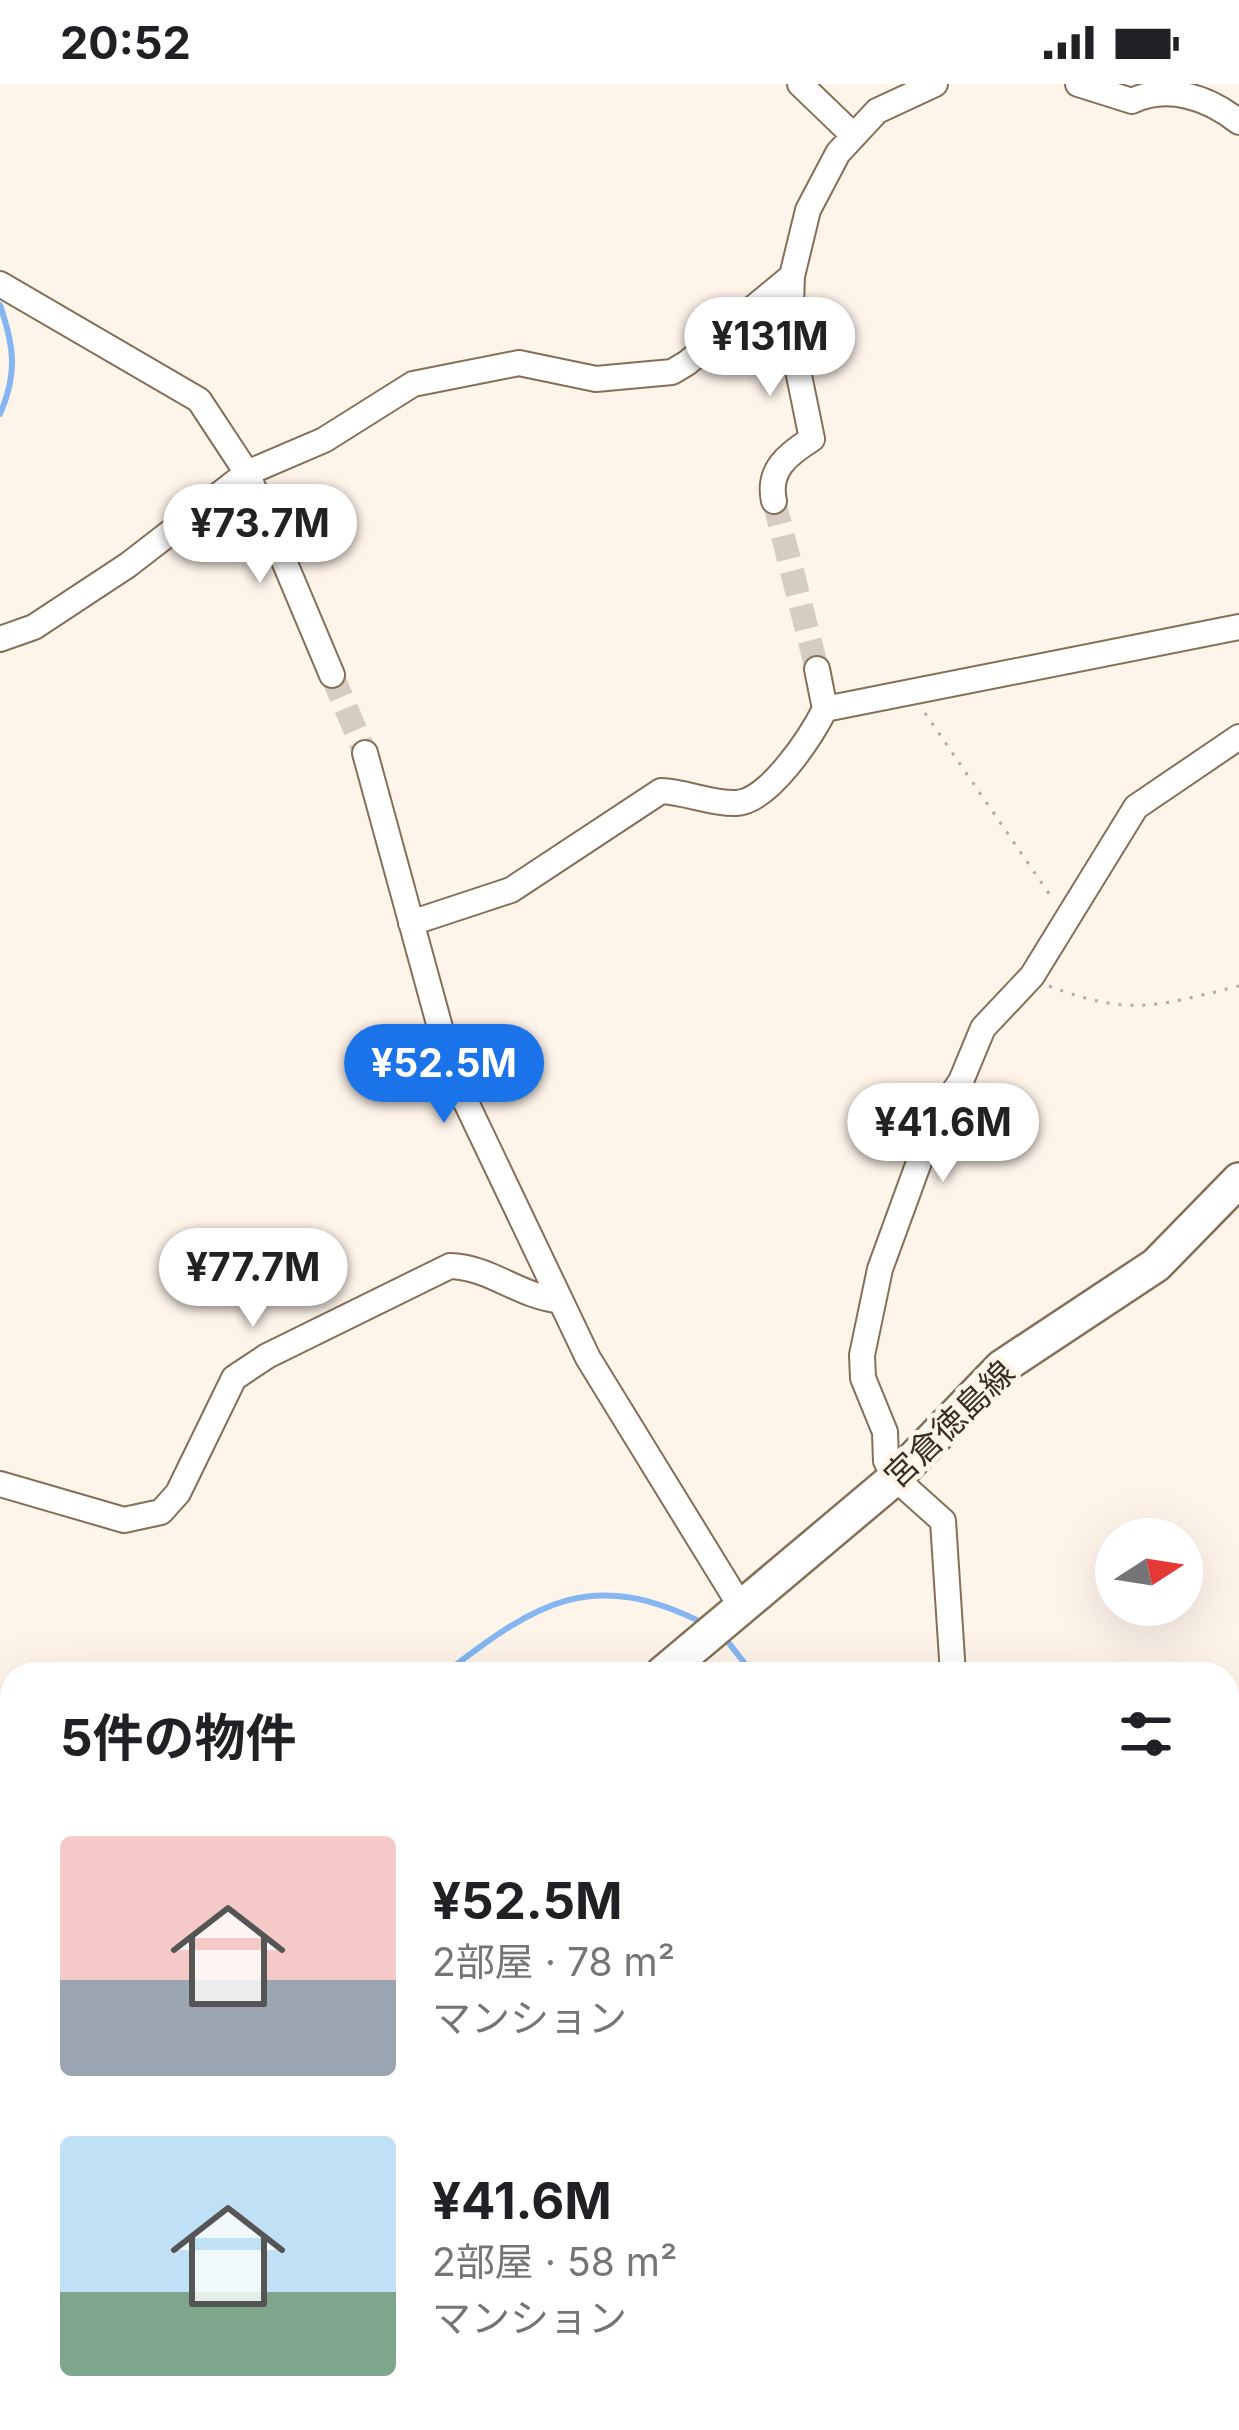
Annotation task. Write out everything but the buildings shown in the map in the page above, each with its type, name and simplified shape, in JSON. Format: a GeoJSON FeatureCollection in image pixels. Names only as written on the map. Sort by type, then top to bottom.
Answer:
{"type":"FeatureCollection","features":[{"type":"Feature","properties":{"kind":"main road","name":"宮倉徳島線"},"geometry":{"type":"LineString","coordinates":[[676,1662],[895,1478],[1002,1367],[1156,1265],[1234,1194]]}},
{"type":"Feature","properties":{"kind":"street"},"geometry":{"type":"LineString","coordinates":[[800,84],[854,136]]}},
{"type":"Feature","properties":{"kind":"street"},"geometry":{"type":"LineString","coordinates":[[774,501],[771,491],[782,457],[812,439],[790,331],[792,276],[808,210],[838,153],[877,111],[935,84]]}},
{"type":"Feature","properties":{"kind":"street"},"geometry":{"type":"LineString","coordinates":[[1078,84],[1132,101],[1152,86],[1173,88],[1239,122]]}},
{"type":"Feature","properties":{"kind":"street"},"geometry":{"type":"LineString","coordinates":[[0,639],[34,627],[110,577],[247,473],[324,440],[428,379],[519,363],[596,380],[672,372],[728,333],[792,276]]}},
{"type":"Feature","properties":{"kind":"street"},"geometry":{"type":"LineString","coordinates":[[0,284],[200,400],[247,473],[332,675]]}},
{"type":"Feature","properties":{"kind":"street"},"geometry":{"type":"LineString","coordinates":[[825,709],[1239,627]]}},
{"type":"Feature","properties":{"kind":"street"},"geometry":{"type":"LineString","coordinates":[[411,923],[511,890],[661,791],[748,801],[808,743],[825,709],[817,669]]}},
{"type":"Feature","properties":{"kind":"street"},"geometry":{"type":"LineString","coordinates":[[951,1662],[944,1521],[895,1478],[886,1461],[885,1432],[863,1378],[862,1355],[880,1269],[934,1121],[961,1081],[983,1028],[1031,976],[1136,807],[1239,737]]}},
{"type":"Feature","properties":{"kind":"street"},"geometry":{"type":"LineString","coordinates":[[365,753],[453,1075],[556,1300],[741,1607]]}},
{"type":"Feature","properties":{"kind":"street"},"geometry":{"type":"LineString","coordinates":[[0,1484],[124,1520],[143,1518],[161,1512],[178,1493],[234,1378],[267,1356],[450,1266],[474,1266],[538,1298],[556,1300]]}},
{"type":"Feature","properties":{"kind":"path"},"geometry":{"type":"LineString","coordinates":[[914,695],[1064,921]]}},
{"type":"Feature","properties":{"kind":"path"},"geometry":{"type":"LineString","coordinates":[[1031,976],[1119,1008],[1150,1008],[1239,986]]}},
{"type":"Feature","properties":{"kind":"waterway"},"geometry":{"type":"LineString","coordinates":[[0,305],[12,360],[0,414]]}},
{"type":"Feature","properties":{"kind":"waterway"},"geometry":{"type":"LineString","coordinates":[[461,1662],[537,1612],[597,1596],[629,1597],[705,1624]]}},
{"type":"Feature","properties":{"kind":"waterway"},"geometry":{"type":"LineString","coordinates":[[728,1642],[744,1662]]}},
{"type":"Feature","properties":{"kind":"tunnel"},"geometry":{"type":"LineString","coordinates":[[774,501],[817,669]]}},
{"type":"Feature","properties":{"kind":"tunnel"},"geometry":{"type":"LineString","coordinates":[[332,675],[365,753]]}}]}
